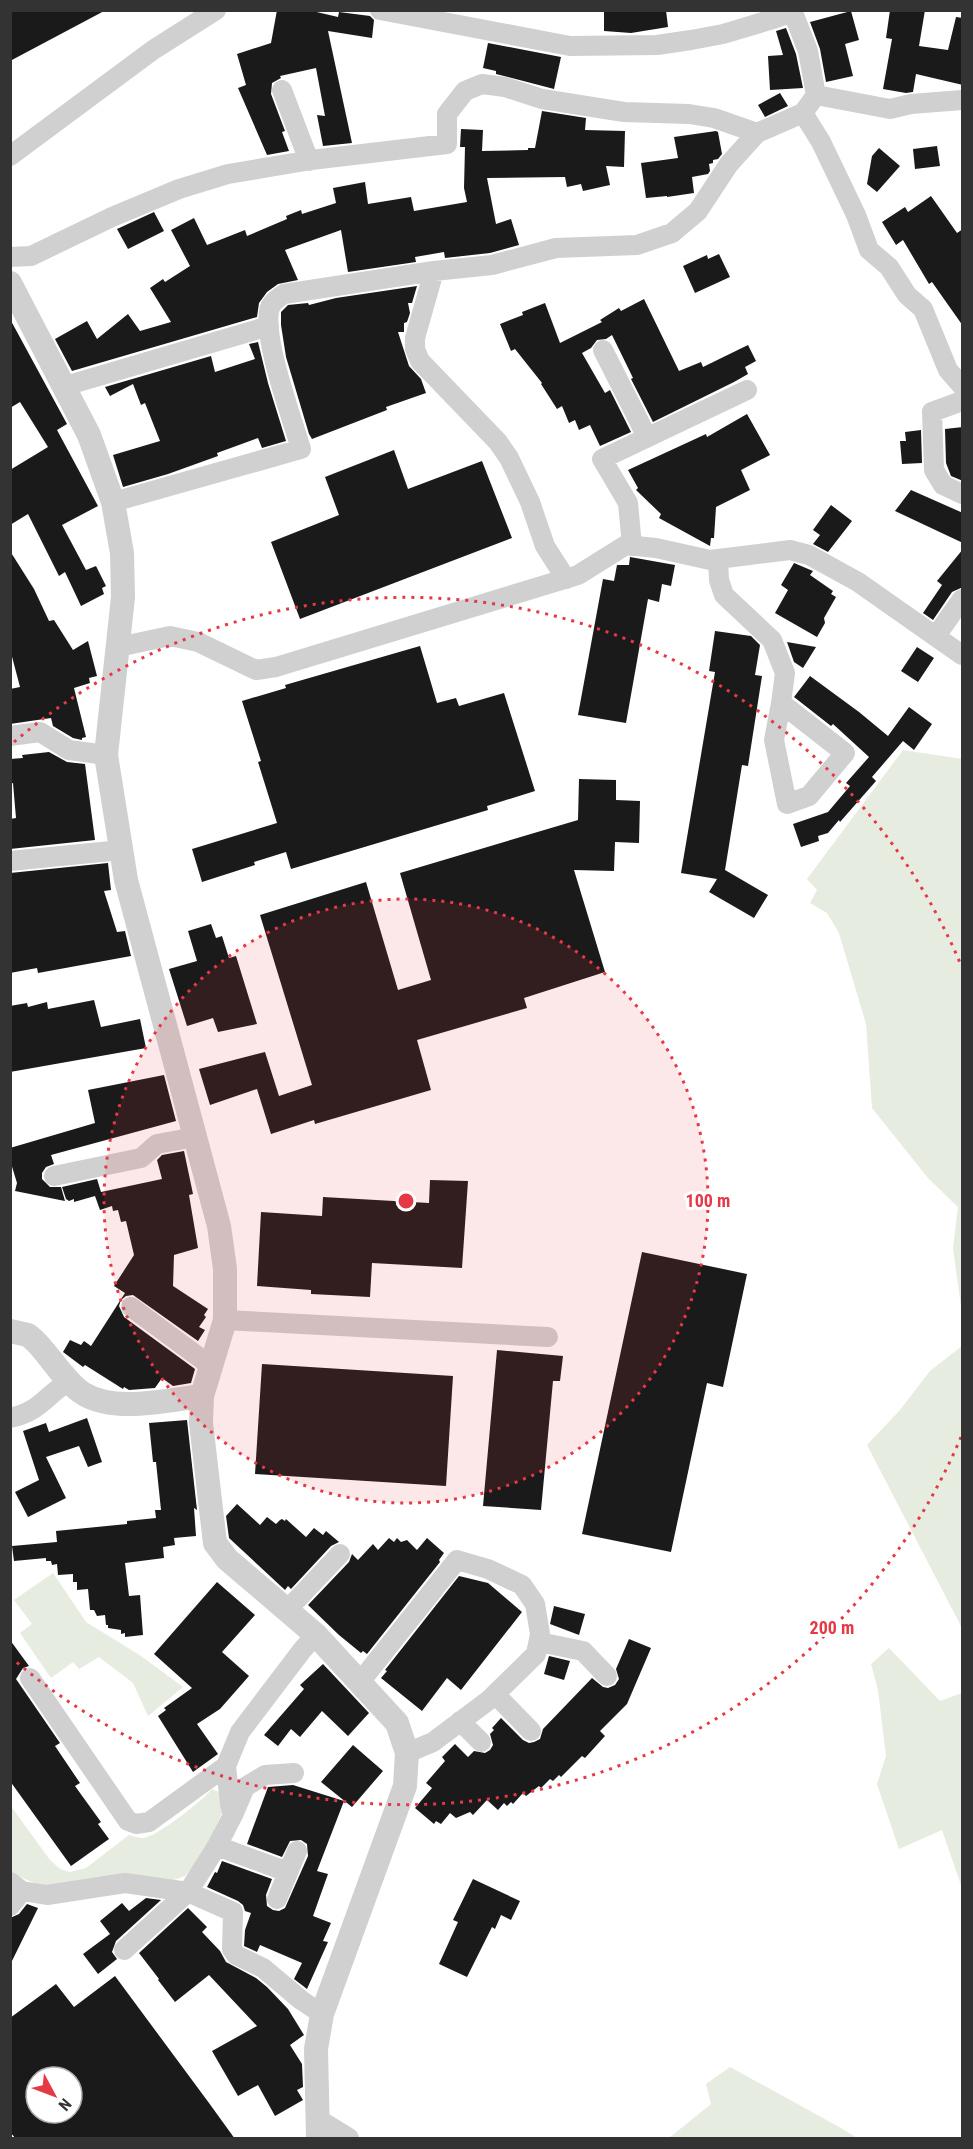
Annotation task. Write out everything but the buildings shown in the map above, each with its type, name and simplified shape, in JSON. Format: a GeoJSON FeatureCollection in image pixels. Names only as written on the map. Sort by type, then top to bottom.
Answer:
{"type":"FeatureCollection","features":[{"type":"Feature","properties":{"kind":"street"},"geometry":{"type":"LineString","coordinates":[[10,156],[153,50],[216,10]]}},
{"type":"Feature","properties":{"kind":"street"},"geometry":{"type":"LineString","coordinates":[[113,502],[300,448],[270,344],[269,309],[284,294],[434,271],[492,265],[555,248],[637,245],[672,233],[698,211],[729,164],[757,133],[803,114],[816,94],[808,51],[791,10],[773,19],[723,34],[691,40],[657,45],[570,46],[380,10]]}},
{"type":"Feature","properties":{"kind":"street"},"geometry":{"type":"LineString","coordinates":[[10,256],[31,256],[112,217],[179,189],[228,174],[309,160],[447,144],[447,114],[465,91],[482,84],[505,87],[542,99],[624,112],[689,114],[714,118],[757,133]]}},
{"type":"Feature","properties":{"kind":"street"},"geometry":{"type":"LineString","coordinates":[[282,90],[309,160]]}},
{"type":"Feature","properties":{"kind":"street"},"geometry":{"type":"LineString","coordinates":[[816,94],[890,109],[911,104],[963,100]]}},
{"type":"Feature","properties":{"kind":"street"},"geometry":{"type":"LineString","coordinates":[[803,114],[821,142],[856,215],[869,250],[889,267],[907,295],[923,309],[948,370],[963,386]]}},
{"type":"Feature","properties":{"kind":"street"},"geometry":{"type":"LineString","coordinates":[[434,271],[415,338],[415,349],[420,361],[498,442],[509,458],[530,502],[545,546],[566,579]]}},
{"type":"Feature","properties":{"kind":"street"},"geometry":{"type":"LineString","coordinates":[[10,283],[89,435],[113,502],[122,553],[123,597],[106,755],[126,880],[219,1226],[225,1269],[225,1320],[202,1396],[201,1423],[215,1543],[227,1559],[316,1635],[360,1682],[397,1723],[407,1753],[405,1786],[322,2014],[316,2049],[318,2129],[349,2139]]}},
{"type":"Feature","properties":{"kind":"street"},"geometry":{"type":"LineString","coordinates":[[65,386],[269,326]]}},
{"type":"Feature","properties":{"kind":"street"},"geometry":{"type":"LineString","coordinates":[[603,350],[647,437]]}},
{"type":"Feature","properties":{"kind":"street"},"geometry":{"type":"LineString","coordinates":[[632,546],[628,503],[602,459],[747,390]]}},
{"type":"Feature","properties":{"kind":"street"},"geometry":{"type":"LineString","coordinates":[[963,401],[932,412],[934,470],[943,485],[963,494]]}},
{"type":"Feature","properties":{"kind":"street"},"geometry":{"type":"LineString","coordinates":[[118,647],[170,636],[198,642],[256,670],[276,666],[578,575],[626,545],[656,548],[711,560],[790,550],[810,555],[858,582],[963,655]]}},
{"type":"Feature","properties":{"kind":"street"},"geometry":{"type":"LineString","coordinates":[[718,559],[719,580],[724,595],[772,640],[784,673],[782,703],[774,740],[787,804],[809,796],[845,753],[782,703]]}},
{"type":"Feature","properties":{"kind":"street"},"geometry":{"type":"LineString","coordinates":[[936,636],[963,599]]}},
{"type":"Feature","properties":{"kind":"street"},"geometry":{"type":"LineString","coordinates":[[10,736],[40,732],[69,750],[106,755]]}},
{"type":"Feature","properties":{"kind":"street"},"geometry":{"type":"LineString","coordinates":[[10,861],[121,850]]}},
{"type":"Feature","properties":{"kind":"street"},"geometry":{"type":"LineString","coordinates":[[54,1176],[141,1158],[157,1144],[195,1137]]}},
{"type":"Feature","properties":{"kind":"street"},"geometry":{"type":"LineString","coordinates":[[131,1307],[211,1366]]}},
{"type":"Feature","properties":{"kind":"street"},"geometry":{"type":"LineString","coordinates":[[225,1320],[388,1330],[548,1336]]}},
{"type":"Feature","properties":{"kind":"street"},"geometry":{"type":"LineString","coordinates":[[10,1331],[28,1335],[46,1351],[83,1394],[106,1402],[124,1404],[202,1396]]}},
{"type":"Feature","properties":{"kind":"street"},"geometry":{"type":"LineString","coordinates":[[10,1418],[24,1415],[38,1408],[60,1387],[70,1381]]}},
{"type":"Feature","properties":{"kind":"street"},"geometry":{"type":"LineString","coordinates":[[287,1610],[340,1554]]}},
{"type":"Feature","properties":{"kind":"street"},"geometry":{"type":"LineString","coordinates":[[360,1682],[457,1560],[488,1569],[522,1585],[535,1604],[540,1634],[536,1654],[495,1694],[433,1742],[407,1753]]}},
{"type":"Feature","properties":{"kind":"street"},"geometry":{"type":"LineString","coordinates":[[233,1815],[226,1767],[240,1732],[303,1648],[316,1635]]}},
{"type":"Feature","properties":{"kind":"street"},"geometry":{"type":"LineString","coordinates":[[539,1641],[583,1651],[607,1676]]}},
{"type":"Feature","properties":{"kind":"street"},"geometry":{"type":"LineString","coordinates":[[30,1678],[128,1821],[136,1824],[149,1822],[226,1767]]}},
{"type":"Feature","properties":{"kind":"street"},"geometry":{"type":"LineString","coordinates":[[495,1694],[531,1731]]}},
{"type":"Feature","properties":{"kind":"street"},"geometry":{"type":"LineString","coordinates":[[460,1721],[481,1742]]}},
{"type":"Feature","properties":{"kind":"street"},"geometry":{"type":"LineString","coordinates":[[124,1950],[188,1892],[217,1846],[245,1787],[265,1775],[294,1773]]}},
{"type":"Feature","properties":{"kind":"street"},"geometry":{"type":"LineString","coordinates":[[217,1846],[288,1872]]}},
{"type":"Feature","properties":{"kind":"street"},"geometry":{"type":"LineString","coordinates":[[277,1899],[297,1851]]}},
{"type":"Feature","properties":{"kind":"street"},"geometry":{"type":"LineString","coordinates":[[14,1893],[47,1895],[125,1883],[188,1892],[233,1912],[232,1949],[237,1955],[263,1968],[301,2000],[322,2014]]}},
{"type":"Feature","properties":{"kind":"shaded area"},"geometry":{"type":"Polygon","coordinates":[[[903,750],[962,759],[962,1314],[953,1248],[958,1207],[928,1178],[872,1108],[866,1024],[839,933],[827,913],[810,903],[817,890],[807,879],[903,750]]]}},
{"type":"Feature","properties":{"kind":"shaded area"},"geometry":{"type":"Polygon","coordinates":[[[962,1346],[962,1628],[867,1445],[900,1410],[930,1371],[962,1346]]]}},
{"type":"Feature","properties":{"kind":"shaded area"},"geometry":{"type":"Polygon","coordinates":[[[53,1573],[86,1622],[141,1656],[183,1687],[148,1716],[133,1683],[99,1657],[79,1669],[73,1662],[51,1678],[20,1633],[32,1624],[14,1600],[53,1573]]]}},
{"type":"Feature","properties":{"kind":"shaded area"},"geometry":{"type":"Polygon","coordinates":[[[889,1648],[940,1701],[962,1693],[962,1888],[942,1830],[899,1849],[877,1784],[886,1756],[878,1690],[871,1664],[889,1648]]]}},
{"type":"Feature","properties":{"kind":"shaded area"},"geometry":{"type":"Polygon","coordinates":[[[212,1789],[223,1794],[224,1808],[204,1854],[185,1876],[168,1882],[41,1889],[32,1882],[11,1873],[10,1805],[50,1860],[60,1869],[70,1872],[86,1868],[129,1835],[143,1838],[158,1832],[189,1810],[212,1789]]]}},
{"type":"Feature","properties":{"kind":"shaded area"},"geometry":{"type":"Polygon","coordinates":[[[730,2067],[857,2138],[669,2138],[711,2104],[706,2084],[730,2067]]]}}]}
